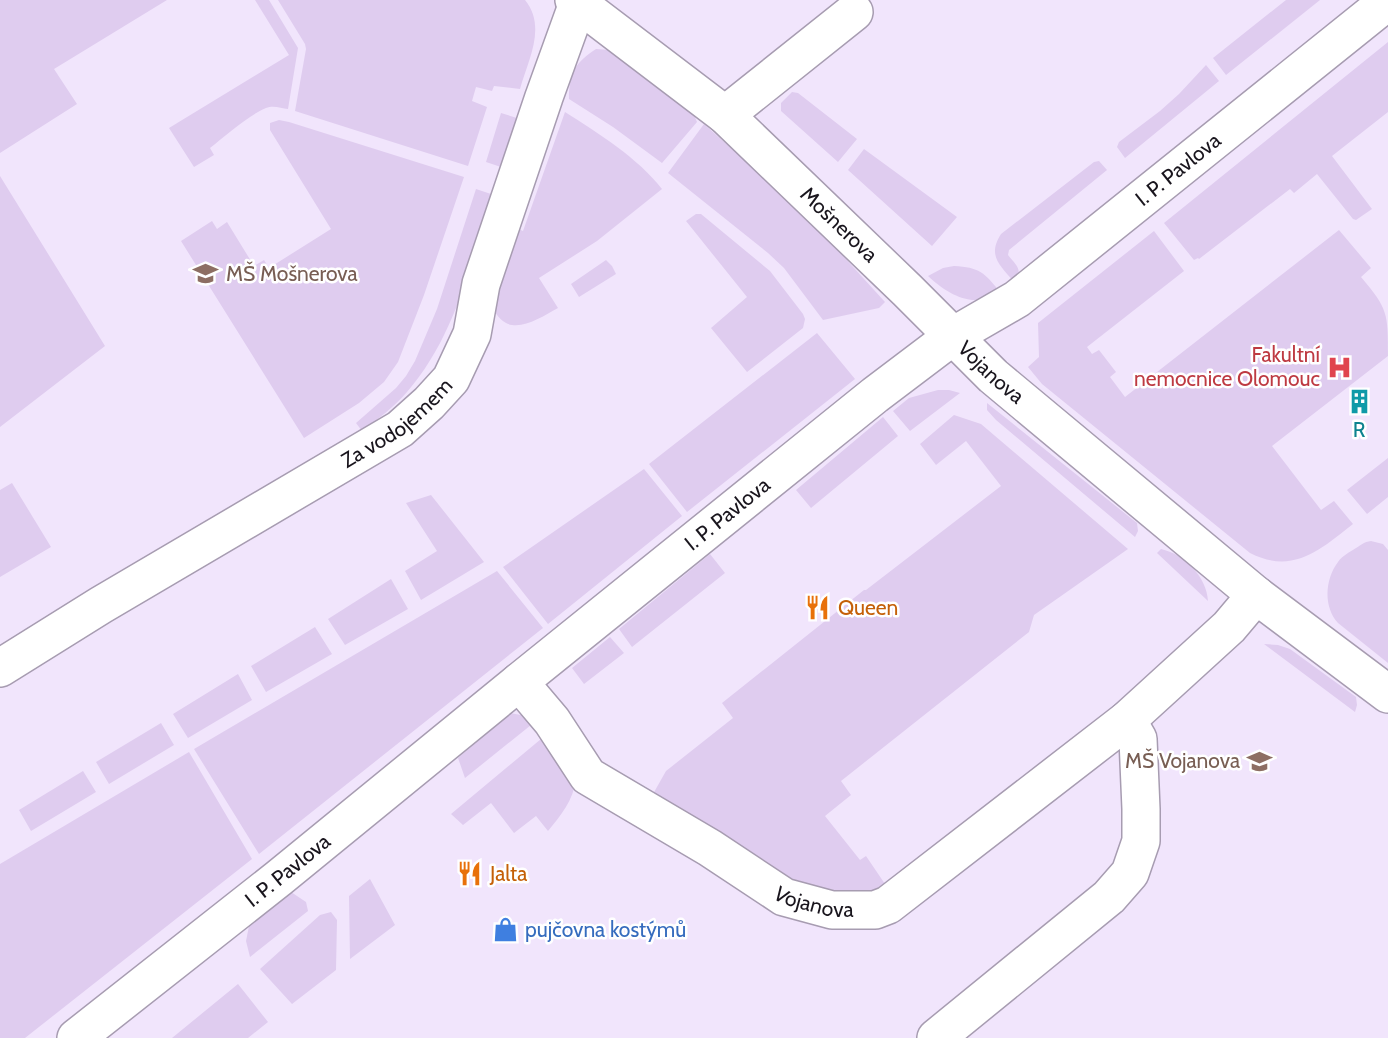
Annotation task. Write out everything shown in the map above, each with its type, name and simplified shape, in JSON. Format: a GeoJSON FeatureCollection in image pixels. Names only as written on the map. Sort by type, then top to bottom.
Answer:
{"type":"FeatureCollection","features":[{"type":"Feature","properties":{"kind":"street","name":"Mošnerova"},"geometry":{"type":"LineString","coordinates":[[576,1],[725,114],[953,336]]}},
{"type":"Feature","properties":{"kind":"street","name":"Za vodojemem"},"geometry":{"type":"LineString","coordinates":[[0,668],[400,429],[451,379],[472,334],[481,284],[576,1]]}},
{"type":"Feature","properties":{"kind":"street","name":"I. P. Pavlova"},"geometry":{"type":"LineString","coordinates":[[76,1038],[279,878],[875,395],[953,336],[1017,299],[1388,1]]}},
{"type":"Feature","properties":{"kind":"street"},"geometry":{"type":"LineString","coordinates":[[725,114],[854,12]]}},
{"type":"Feature","properties":{"kind":"street","name":"Vojanova"},"geometry":{"type":"LineString","coordinates":[[953,336],[993,376],[1256,595],[1388,694]]}},
{"type":"Feature","properties":{"kind":"street","name":"Vojanova"},"geometry":{"type":"LineString","coordinates":[[519,682],[552,721],[588,776],[710,848],[784,897],[832,910],[875,909],[888,905],[1127,720],[1229,627],[1256,595]]}},
{"type":"Feature","properties":{"kind":"street"},"geometry":{"type":"LineString","coordinates":[[936,1038],[1109,897],[1130,873],[1141,841],[1142,809],[1138,739],[1127,720]]}},
{"type":"Feature","properties":{"kind":"shaded area"},"geometry":{"type":"Polygon","coordinates":[[[0,0],[167,0],[54,69],[77,104],[0,153],[0,0]]]}},
{"type":"Feature","properties":{"kind":"shaded area"},"geometry":{"type":"Polygon","coordinates":[[[255,0],[269,0],[298,48],[288,109],[269,107],[259,111],[210,148],[214,155],[194,167],[169,128],[289,55],[255,0]]]}},
{"type":"Feature","properties":{"kind":"shaded area"},"geometry":{"type":"Polygon","coordinates":[[[278,0],[525,0],[535,21],[534,44],[520,89],[494,86],[492,91],[476,87],[472,101],[487,107],[468,166],[295,111],[306,49],[278,0]]]}},
{"type":"Feature","properties":{"kind":"shaded area"},"geometry":{"type":"Polygon","coordinates":[[[1286,0],[1320,0],[1226,75],[1213,58],[1286,0]]]}},
{"type":"Feature","properties":{"kind":"shaded area"},"geometry":{"type":"Polygon","coordinates":[[[1388,42],[1388,112],[1332,156],[1372,209],[1356,220],[1353,219],[1317,174],[1294,193],[1290,189],[1199,259],[1194,260],[1164,223],[1388,42]]]}},
{"type":"Feature","properties":{"kind":"shaded area"},"geometry":{"type":"Polygon","coordinates":[[[596,49],[609,50],[694,115],[697,122],[662,163],[569,99],[572,75],[578,64],[596,49]]]}},
{"type":"Feature","properties":{"kind":"shaded area"},"geometry":{"type":"Polygon","coordinates":[[[1206,65],[1219,81],[1125,158],[1117,147],[1119,142],[1160,111],[1206,65]]]}},
{"type":"Feature","properties":{"kind":"shaded area"},"geometry":{"type":"Polygon","coordinates":[[[792,92],[798,93],[857,139],[838,162],[781,111],[781,103],[792,92]]]}},
{"type":"Feature","properties":{"kind":"shaded area"},"geometry":{"type":"Polygon","coordinates":[[[565,112],[604,137],[662,189],[597,241],[539,278],[558,308],[532,322],[514,325],[506,323],[493,308],[516,228],[523,231],[565,112]]]}},
{"type":"Feature","properties":{"kind":"shaded area"},"geometry":{"type":"Polygon","coordinates":[[[501,113],[520,119],[504,168],[486,162],[501,113]]]}},
{"type":"Feature","properties":{"kind":"shaded area"},"geometry":{"type":"Polygon","coordinates":[[[279,120],[464,177],[398,362],[384,382],[359,403],[304,438],[181,241],[212,221],[217,229],[227,222],[254,266],[264,260],[269,268],[331,229],[270,130],[270,123],[279,120]]]}},
{"type":"Feature","properties":{"kind":"shaded area"},"geometry":{"type":"Polygon","coordinates":[[[704,124],[782,194],[834,246],[885,302],[879,308],[823,320],[784,268],[668,173],[704,124]]]}},
{"type":"Feature","properties":{"kind":"shaded area"},"geometry":{"type":"Polygon","coordinates":[[[864,149],[957,217],[932,246],[848,170],[864,149]]]}},
{"type":"Feature","properties":{"kind":"shaded area"},"geometry":{"type":"Polygon","coordinates":[[[1099,161],[1107,170],[1009,250],[1008,255],[1019,271],[1014,282],[995,254],[1001,234],[1094,162],[1099,161]]]}},
{"type":"Feature","properties":{"kind":"shaded area"},"geometry":{"type":"Polygon","coordinates":[[[0,176],[105,346],[0,427],[0,176]]]}},
{"type":"Feature","properties":{"kind":"shaded area"},"geometry":{"type":"Polygon","coordinates":[[[476,189],[494,195],[450,323],[424,371],[407,392],[362,431],[356,423],[396,388],[415,361],[437,309],[476,189]]]}},
{"type":"Feature","properties":{"kind":"shaded area"},"geometry":{"type":"Polygon","coordinates":[[[696,214],[701,214],[770,271],[805,319],[803,328],[747,372],[711,328],[747,297],[686,221],[696,214]]]}},
{"type":"Feature","properties":{"kind":"shaded area"},"geometry":{"type":"Polygon","coordinates":[[[1339,230],[1371,268],[1361,277],[1385,312],[1388,356],[1272,446],[1321,510],[1334,501],[1353,524],[1329,543],[1305,556],[1280,561],[1250,553],[1042,384],[1028,367],[1039,357],[1038,323],[1154,231],[1184,271],[1087,347],[1092,354],[1099,350],[1116,372],[1110,377],[1125,397],[1339,230]]]}},
{"type":"Feature","properties":{"kind":"shaded area"},"geometry":{"type":"Polygon","coordinates":[[[606,260],[616,274],[579,297],[571,284],[606,260]]]}},
{"type":"Feature","properties":{"kind":"shaded area"},"geometry":{"type":"Polygon","coordinates":[[[954,266],[981,272],[1000,292],[984,299],[961,298],[928,276],[954,266]]]}},
{"type":"Feature","properties":{"kind":"shaded area"},"geometry":{"type":"Polygon","coordinates":[[[817,333],[855,379],[687,512],[649,464],[817,333]]]}},
{"type":"Feature","properties":{"kind":"shaded area"},"geometry":{"type":"Polygon","coordinates":[[[938,390],[960,393],[910,431],[893,411],[909,398],[938,390]]]}},
{"type":"Feature","properties":{"kind":"shaded area"},"geometry":{"type":"Polygon","coordinates":[[[987,403],[1137,523],[1138,531],[1135,537],[996,420],[987,410],[987,403]]]}},
{"type":"Feature","properties":{"kind":"shaded area"},"geometry":{"type":"Polygon","coordinates":[[[954,415],[981,424],[1128,549],[1034,615],[1029,632],[841,781],[851,795],[825,816],[860,860],[866,856],[885,884],[869,897],[813,896],[653,794],[666,771],[733,718],[722,703],[1001,486],[966,441],[936,465],[920,444],[954,415]]]}},
{"type":"Feature","properties":{"kind":"shaded area"},"geometry":{"type":"Polygon","coordinates":[[[883,417],[898,436],[811,508],[796,490],[883,417]]]}},
{"type":"Feature","properties":{"kind":"shaded area"},"geometry":{"type":"Polygon","coordinates":[[[1388,458],[1388,497],[1367,514],[1347,490],[1388,458]]]}},
{"type":"Feature","properties":{"kind":"shaded area"},"geometry":{"type":"Polygon","coordinates":[[[644,469],[682,516],[548,624],[503,567],[644,469]]]}},
{"type":"Feature","properties":{"kind":"shaded area"},"geometry":{"type":"Polygon","coordinates":[[[12,483],[51,547],[0,577],[0,490],[12,483]]]}},
{"type":"Feature","properties":{"kind":"shaded area"},"geometry":{"type":"Polygon","coordinates":[[[431,495],[484,562],[421,600],[405,571],[437,551],[406,503],[431,495]]]}},
{"type":"Feature","properties":{"kind":"shaded area"},"geometry":{"type":"Polygon","coordinates":[[[1371,541],[1383,544],[1388,550],[1388,663],[1338,623],[1328,601],[1330,576],[1338,562],[1371,541]]]}},
{"type":"Feature","properties":{"kind":"shaded area"},"geometry":{"type":"Polygon","coordinates":[[[1161,549],[1178,556],[1193,568],[1203,583],[1208,601],[1157,553],[1161,549]]]}},
{"type":"Feature","properties":{"kind":"shaded area"},"geometry":{"type":"Polygon","coordinates":[[[710,554],[725,573],[632,647],[619,629],[710,554]]]}},
{"type":"Feature","properties":{"kind":"shaded area"},"geometry":{"type":"Polygon","coordinates":[[[497,571],[543,628],[259,854],[194,749],[497,571]]]}},
{"type":"Feature","properties":{"kind":"shaded area"},"geometry":{"type":"Polygon","coordinates":[[[391,579],[408,609],[345,645],[328,619],[391,579]]]}},
{"type":"Feature","properties":{"kind":"shaded area"},"geometry":{"type":"Polygon","coordinates":[[[315,627],[332,654],[266,692],[251,666],[315,627]]]}},
{"type":"Feature","properties":{"kind":"shaded area"},"geometry":{"type":"Polygon","coordinates":[[[610,637],[624,653],[584,684],[572,668],[610,637]]]}},
{"type":"Feature","properties":{"kind":"shaded area"},"geometry":{"type":"Polygon","coordinates":[[[1264,644],[1290,649],[1356,697],[1355,712],[1264,644]]]}},
{"type":"Feature","properties":{"kind":"shaded area"},"geometry":{"type":"Polygon","coordinates":[[[238,674],[252,700],[188,738],[173,714],[238,674]]]}},
{"type":"Feature","properties":{"kind":"shaded area"},"geometry":{"type":"Polygon","coordinates":[[[510,713],[536,721],[465,778],[458,758],[510,713]]]}},
{"type":"Feature","properties":{"kind":"shaded area"},"geometry":{"type":"Polygon","coordinates":[[[161,723],[174,745],[109,784],[96,762],[161,723]]]}},
{"type":"Feature","properties":{"kind":"shaded area"},"geometry":{"type":"Polygon","coordinates":[[[547,734],[576,779],[569,801],[548,831],[536,816],[514,833],[491,803],[463,825],[451,814],[547,734]]]}},
{"type":"Feature","properties":{"kind":"shaded area"},"geometry":{"type":"Polygon","coordinates":[[[189,752],[252,859],[25,1038],[0,1038],[0,864],[189,752]]]}},
{"type":"Feature","properties":{"kind":"shaded area"},"geometry":{"type":"Polygon","coordinates":[[[83,771],[96,792],[31,831],[19,810],[83,771]]]}},
{"type":"Feature","properties":{"kind":"shaded area"},"geometry":{"type":"Polygon","coordinates":[[[370,879],[395,925],[350,959],[349,896],[370,879]]]}},
{"type":"Feature","properties":{"kind":"shaded area"},"geometry":{"type":"Polygon","coordinates":[[[291,892],[306,902],[308,911],[250,957],[246,941],[249,926],[291,892]]]}},
{"type":"Feature","properties":{"kind":"shaded area"},"geometry":{"type":"Polygon","coordinates":[[[331,912],[337,920],[336,970],[292,1004],[260,969],[320,915],[331,912]]]}},
{"type":"Feature","properties":{"kind":"shaded area"},"geometry":{"type":"Polygon","coordinates":[[[238,984],[268,1022],[248,1038],[172,1038],[238,984]]]}},
{"type":"Feature","properties":{"kind":"place","name":"MŠ Mošnerova"},"geometry":{"type":"Point","coordinates":[206,274]}},
{"type":"Feature","properties":{"kind":"place","name":"Fakultní nemocnice Olomouc"},"geometry":{"type":"Point","coordinates":[1340,367]}},
{"type":"Feature","properties":{"kind":"place","name":"R"},"geometry":{"type":"Point","coordinates":[1359,401]}},
{"type":"Feature","properties":{"kind":"place","name":"Queen"},"geometry":{"type":"Point","coordinates":[818,608]}},
{"type":"Feature","properties":{"kind":"place","name":"MŠ Vojanova"},"geometry":{"type":"Point","coordinates":[1260,761]}},
{"type":"Feature","properties":{"kind":"place","name":"Jalta"},"geometry":{"type":"Point","coordinates":[470,874]}},
{"type":"Feature","properties":{"kind":"place","name":"pujčovna kostýmů"},"geometry":{"type":"Point","coordinates":[505,930]}}]}
